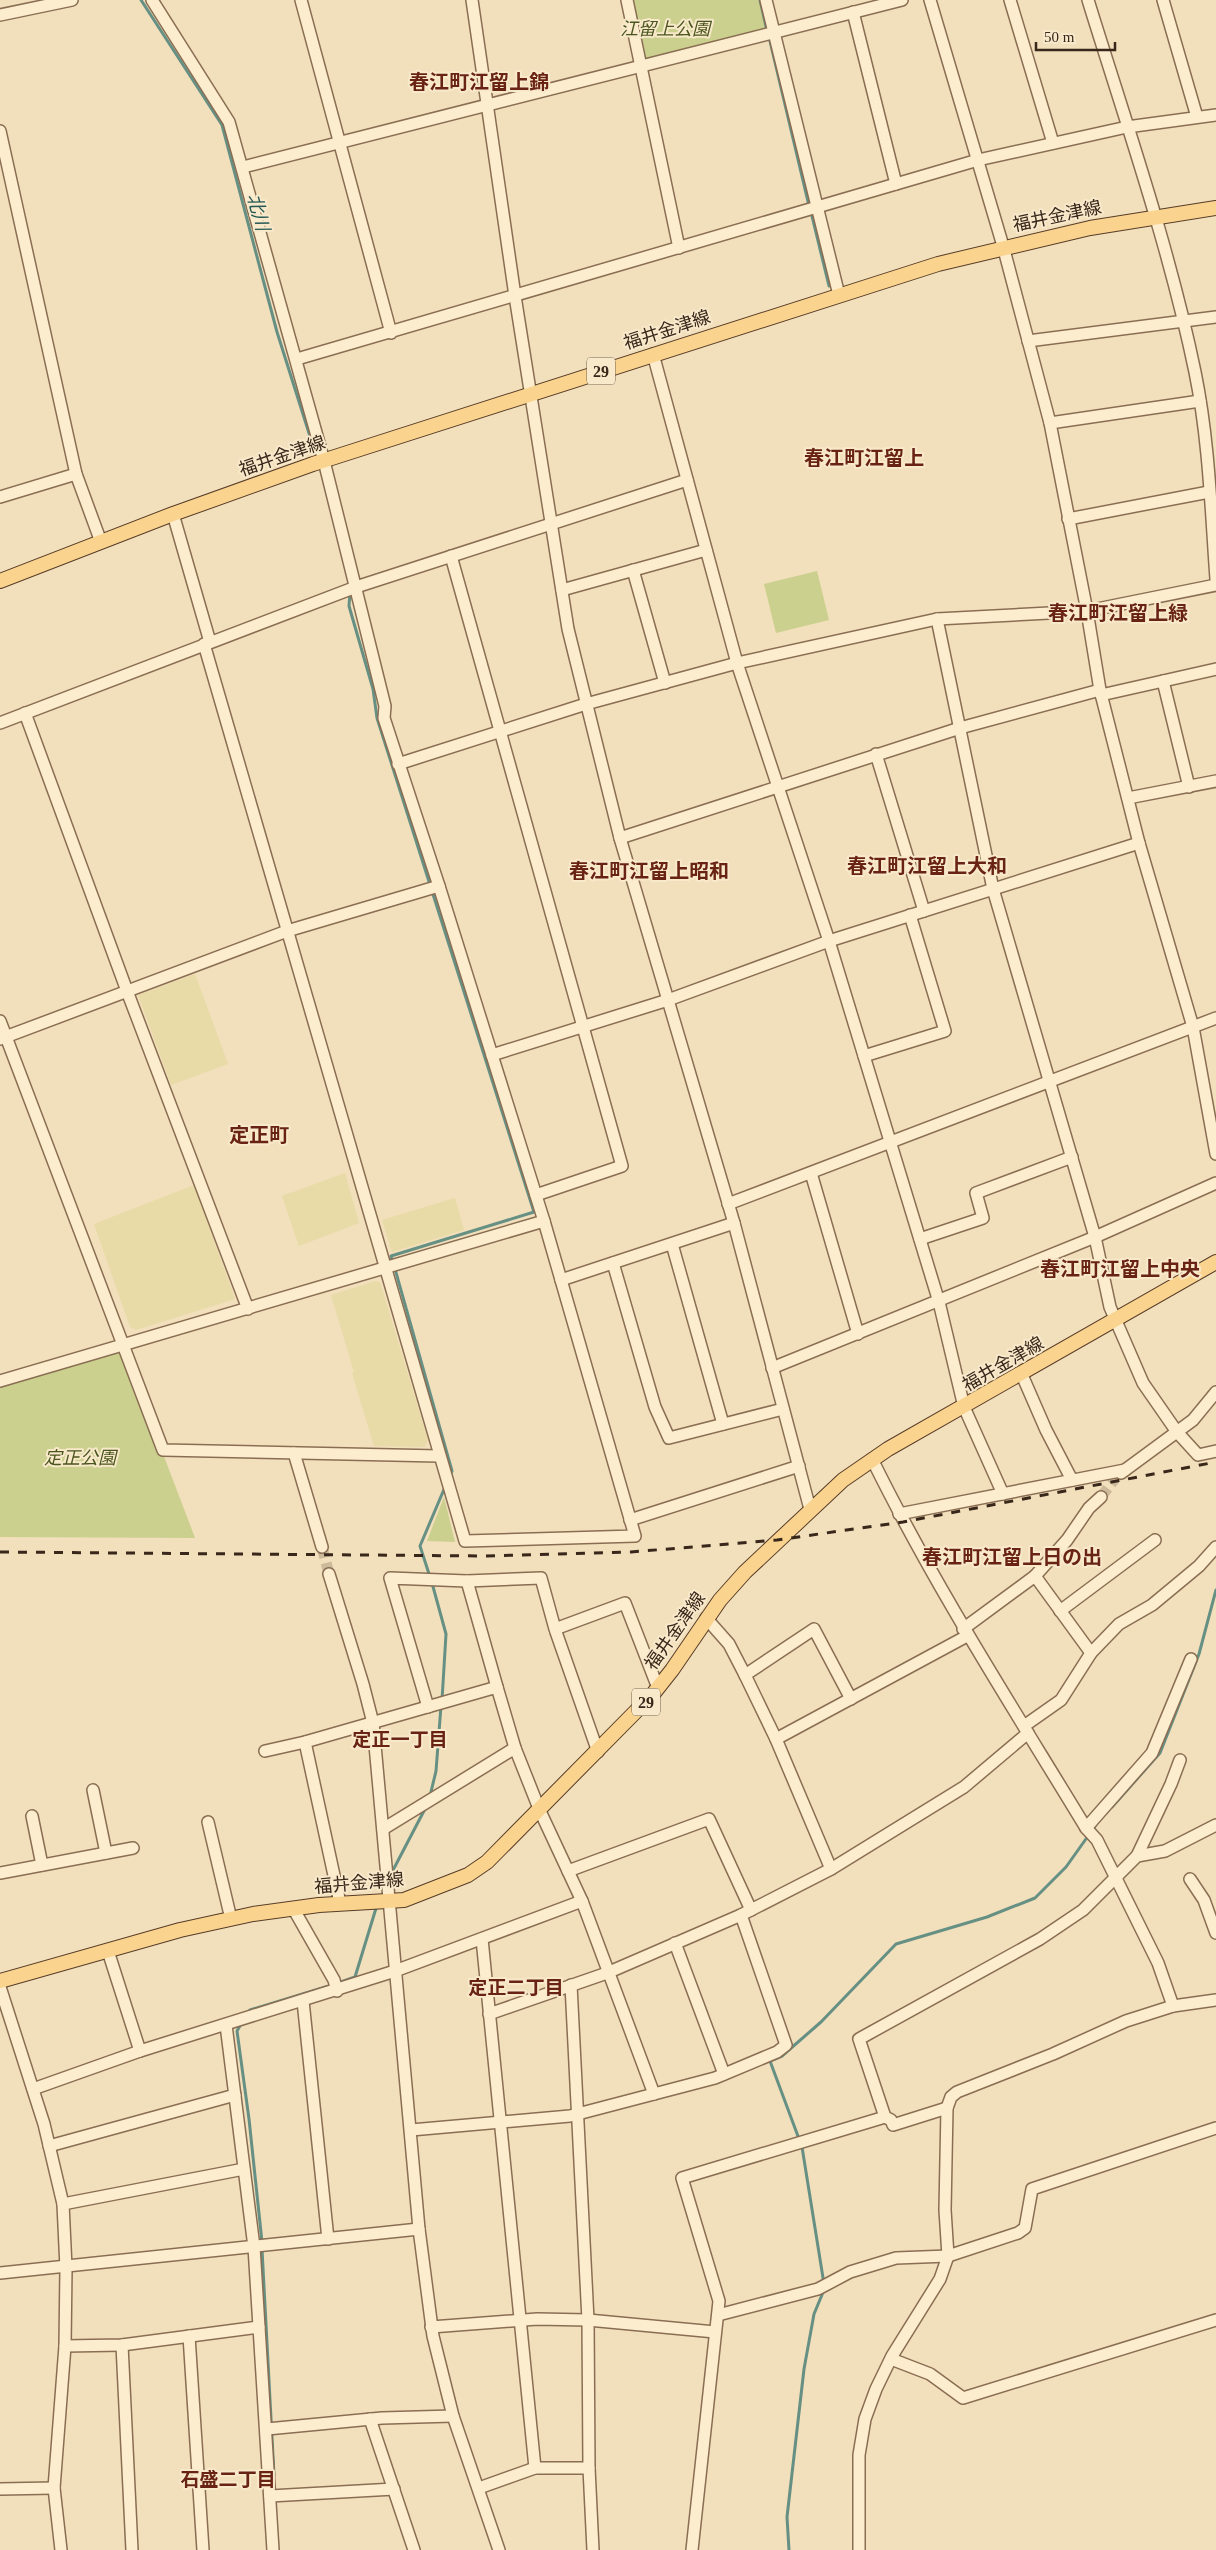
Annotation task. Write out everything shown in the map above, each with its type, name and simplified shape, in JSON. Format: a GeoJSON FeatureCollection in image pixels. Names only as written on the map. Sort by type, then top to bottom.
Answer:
{"type":"FeatureCollection","features":[{"type":"Feature","properties":{"kind":"main road","name":"福井金津線"},"geometry":{"type":"LineString","coordinates":[[0,580],[173,514],[324,461],[530,393],[938,264],[1003,246],[1155,216],[1216,208]]}},
{"type":"Feature","properties":{"kind":"main road","name":"福井金津線"},"geometry":{"type":"LineString","coordinates":[[0,1982],[231,1919],[293,1908],[390,1901],[421,1895],[468,1875],[487,1862],[598,1752],[658,1688],[706,1618],[745,1572],[843,1480],[872,1459],[1022,1375],[1216,1262]]}},
{"type":"Feature","properties":{"kind":"street"},"geometry":{"type":"LineString","coordinates":[[0,15],[72,0]]}},
{"type":"Feature","properties":{"kind":"street"},"geometry":{"type":"LineString","coordinates":[[152,0],[229,122],[324,461],[385,706],[384,718],[544,1221],[635,1536],[465,1541],[287,931],[173,514]]}},
{"type":"Feature","properties":{"kind":"street"},"geometry":{"type":"LineString","coordinates":[[301,0],[392,333]]}},
{"type":"Feature","properties":{"kind":"street"},"geometry":{"type":"LineString","coordinates":[[472,0],[515,296],[568,629],[620,838],[734,1223],[810,1509]]}},
{"type":"Feature","properties":{"kind":"street"},"geometry":{"type":"LineString","coordinates":[[627,0],[679,248]]}},
{"type":"Feature","properties":{"kind":"street"},"geometry":{"type":"LineString","coordinates":[[766,0],[839,295]]}},
{"type":"Feature","properties":{"kind":"street"},"geometry":{"type":"LineString","coordinates":[[243,167],[339,141],[902,0]]}},
{"type":"Feature","properties":{"kind":"street"},"geometry":{"type":"LineString","coordinates":[[930,0],[1003,246],[1050,423],[1087,611],[1100,693],[1128,798],[1138,844],[1193,1027],[1216,1154]]}},
{"type":"Feature","properties":{"kind":"street"},"geometry":{"type":"LineString","coordinates":[[1010,0],[1053,143]]}},
{"type":"Feature","properties":{"kind":"street"},"geometry":{"type":"LineString","coordinates":[[1088,0],[1155,216],[1184,322],[1200,401],[1211,436],[1209,492],[1216,579]]}},
{"type":"Feature","properties":{"kind":"street"},"geometry":{"type":"LineString","coordinates":[[1163,0],[1197,117]]}},
{"type":"Feature","properties":{"kind":"street"},"geometry":{"type":"LineString","coordinates":[[853,12],[896,184]]}},
{"type":"Feature","properties":{"kind":"street"},"geometry":{"type":"LineString","coordinates":[[296,359],[392,333],[978,160],[1127,127],[1216,114]]}},
{"type":"Feature","properties":{"kind":"street"},"geometry":{"type":"LineString","coordinates":[[0,131],[76,474],[101,542]]}},
{"type":"Feature","properties":{"kind":"street"},"geometry":{"type":"LineString","coordinates":[[1028,341],[1216,317]]}},
{"type":"Feature","properties":{"kind":"street"},"geometry":{"type":"LineString","coordinates":[[653,354],[737,663],[829,941],[920,1239],[939,1302],[964,1407],[1003,1494]]}},
{"type":"Feature","properties":{"kind":"street"},"geometry":{"type":"LineString","coordinates":[[1050,423],[1200,401]]}},
{"type":"Feature","properties":{"kind":"street"},"geometry":{"type":"LineString","coordinates":[[0,497],[76,474]]}},
{"type":"Feature","properties":{"kind":"street"},"geometry":{"type":"LineString","coordinates":[[0,723],[356,587],[687,480]]}},
{"type":"Feature","properties":{"kind":"street"},"geometry":{"type":"LineString","coordinates":[[1068,519],[1209,492]]}},
{"type":"Feature","properties":{"kind":"street"},"geometry":{"type":"LineString","coordinates":[[562,590],[706,550]]}},
{"type":"Feature","properties":{"kind":"street"},"geometry":{"type":"LineString","coordinates":[[451,556],[622,1166],[536,1195]]}},
{"type":"Feature","properties":{"kind":"street"},"geometry":{"type":"LineString","coordinates":[[633,570],[665,683]]}},
{"type":"Feature","properties":{"kind":"street"},"geometry":{"type":"LineString","coordinates":[[398,764],[586,704],[737,663],[937,618],[1087,611],[1216,586]]}},
{"type":"Feature","properties":{"kind":"street"},"geometry":{"type":"LineString","coordinates":[[937,618],[993,889],[1051,1081],[1095,1237],[1115,1320],[1143,1383],[1177,1432],[1198,1455],[1216,1451]]}},
{"type":"Feature","properties":{"kind":"street"},"geometry":{"type":"LineString","coordinates":[[620,838],[960,728],[1100,693],[1216,669]]}},
{"type":"Feature","properties":{"kind":"street"},"geometry":{"type":"LineString","coordinates":[[1163,681],[1189,787]]}},
{"type":"Feature","properties":{"kind":"street"},"geometry":{"type":"LineString","coordinates":[[25,713],[127,991],[248,1309]]}},
{"type":"Feature","properties":{"kind":"street"},"geometry":{"type":"LineString","coordinates":[[876,754],[924,911]]}},
{"type":"Feature","properties":{"kind":"street"},"geometry":{"type":"LineString","coordinates":[[1128,798],[1216,781]]}},
{"type":"Feature","properties":{"kind":"street"},"geometry":{"type":"LineString","coordinates":[[492,1055],[668,1000],[829,941],[1138,844]]}},
{"type":"Feature","properties":{"kind":"street"},"geometry":{"type":"LineString","coordinates":[[3,1038],[287,931],[439,886]]}},
{"type":"Feature","properties":{"kind":"street"},"geometry":{"type":"LineString","coordinates":[[864,1056],[945,1031],[910,915]]}},
{"type":"Feature","properties":{"kind":"street"},"geometry":{"type":"LineString","coordinates":[[728,1204],[1216,1018]]}},
{"type":"Feature","properties":{"kind":"street"},"geometry":{"type":"LineString","coordinates":[[0,1021],[3,1038],[163,1450],[439,1456]]}},
{"type":"Feature","properties":{"kind":"street"},"geometry":{"type":"LineString","coordinates":[[1204,1088],[1216,1086]]}},
{"type":"Feature","properties":{"kind":"street"},"geometry":{"type":"LineString","coordinates":[[920,1239],[983,1218],[976,1192],[1072,1157]]}},
{"type":"Feature","properties":{"kind":"street"},"geometry":{"type":"LineString","coordinates":[[811,1173],[858,1334]]}},
{"type":"Feature","properties":{"kind":"street"},"geometry":{"type":"LineString","coordinates":[[772,1368],[939,1302],[1095,1237],[1216,1183]]}},
{"type":"Feature","properties":{"kind":"street"},"geometry":{"type":"LineString","coordinates":[[0,1369],[2,1381],[544,1221]]}},
{"type":"Feature","properties":{"kind":"street"},"geometry":{"type":"LineString","coordinates":[[561,1280],[734,1223]]}},
{"type":"Feature","properties":{"kind":"street"},"geometry":{"type":"LineString","coordinates":[[672,1244],[722,1424]]}},
{"type":"Feature","properties":{"kind":"street"},"geometry":{"type":"LineString","coordinates":[[613,1263],[656,1407],[669,1438],[783,1409]]}},
{"type":"Feature","properties":{"kind":"street"},"geometry":{"type":"LineString","coordinates":[[1022,1375],[1046,1430],[1072,1480]]}},
{"type":"Feature","properties":{"kind":"street"},"geometry":{"type":"LineString","coordinates":[[899,1514],[1072,1480],[1121,1473],[1193,1420],[1216,1392]]}},
{"type":"Feature","properties":{"kind":"street"},"geometry":{"type":"LineString","coordinates":[[294,1452],[322,1547]]}},
{"type":"Feature","properties":{"kind":"street"},"geometry":{"type":"LineString","coordinates":[[872,1459],[899,1514],[965,1633],[1086,1828],[1097,1840],[1158,1963],[1173,2006]]}},
{"type":"Feature","properties":{"kind":"street"},"geometry":{"type":"LineString","coordinates":[[630,1520],[799,1466]]}},
{"type":"Feature","properties":{"kind":"street"},"geometry":{"type":"LineString","coordinates":[[776,1739],[851,1699],[965,1633],[1035,1576],[1067,1540],[1089,1508],[1101,1497]]}},
{"type":"Feature","properties":{"kind":"street"},"geometry":{"type":"LineString","coordinates":[[1060,1611],[1155,1540]]}},
{"type":"Feature","properties":{"kind":"street"},"geometry":{"type":"LineString","coordinates":[[489,2014],[607,1973],[746,1912],[831,1868],[964,1787],[1026,1729],[1061,1700],[1091,1653],[1119,1624],[1152,1605],[1199,1566],[1216,1548]]}},
{"type":"Feature","properties":{"kind":"street"},"geometry":{"type":"LineString","coordinates":[[329,1574],[373,1723],[411,2130],[418,2229],[431,2327],[453,2416],[499,2550]]}},
{"type":"Feature","properties":{"kind":"street"},"geometry":{"type":"LineString","coordinates":[[1035,1576],[1091,1653]]}},
{"type":"Feature","properties":{"kind":"street"},"geometry":{"type":"LineString","coordinates":[[428,1707],[390,1578],[467,1581],[541,1578],[555,1629],[625,1603],[658,1688]]}},
{"type":"Feature","properties":{"kind":"street"},"geometry":{"type":"LineString","coordinates":[[467,1581],[515,1748],[540,1811],[582,1901],[607,1973],[654,2094]]}},
{"type":"Feature","properties":{"kind":"street"},"geometry":{"type":"LineString","coordinates":[[706,1618],[729,1644],[745,1675],[776,1739],[831,1868]]}},
{"type":"Feature","properties":{"kind":"street"},"geometry":{"type":"LineString","coordinates":[[745,1675],[814,1630],[851,1699]]}},
{"type":"Feature","properties":{"kind":"street"},"geometry":{"type":"LineString","coordinates":[[556,1632],[598,1752]]}},
{"type":"Feature","properties":{"kind":"street"},"geometry":{"type":"LineString","coordinates":[[1086,1828],[1152,1753],[1192,1659]]}},
{"type":"Feature","properties":{"kind":"street"},"geometry":{"type":"LineString","coordinates":[[266,1751],[305,1742],[497,1687]]}},
{"type":"Feature","properties":{"kind":"street"},"geometry":{"type":"LineString","coordinates":[[305,1742],[340,1904]]}},
{"type":"Feature","properties":{"kind":"street"},"geometry":{"type":"LineString","coordinates":[[383,1829],[515,1748]]}},
{"type":"Feature","properties":{"kind":"street"},"geometry":{"type":"LineString","coordinates":[[885,2117],[859,2039],[1040,1939],[1083,1910],[1137,1856],[1171,1784],[1180,1760]]}},
{"type":"Feature","properties":{"kind":"street"},"geometry":{"type":"LineString","coordinates":[[93,1790],[106,1853]]}},
{"type":"Feature","properties":{"kind":"street"},"geometry":{"type":"LineString","coordinates":[[32,1816],[42,1865]]}},
{"type":"Feature","properties":{"kind":"street"},"geometry":{"type":"LineString","coordinates":[[411,2130],[579,2114],[724,2074],[777,2052],[786,2045],[746,1912],[709,1819],[568,1870]]}},
{"type":"Feature","properties":{"kind":"street"},"geometry":{"type":"LineString","coordinates":[[208,1822],[231,1919]]}},
{"type":"Feature","properties":{"kind":"street"},"geometry":{"type":"LineString","coordinates":[[1137,1856],[1165,1851],[1216,1825]]}},
{"type":"Feature","properties":{"kind":"street"},"geometry":{"type":"LineString","coordinates":[[0,1873],[133,1848]]}},
{"type":"Feature","properties":{"kind":"street"},"geometry":{"type":"LineString","coordinates":[[1190,1879],[1204,1900],[1216,1933]]}},
{"type":"Feature","properties":{"kind":"street"},"geometry":{"type":"LineString","coordinates":[[33,2089],[140,2051],[395,1971],[582,1901]]}},
{"type":"Feature","properties":{"kind":"street"},"geometry":{"type":"LineString","coordinates":[[293,1908],[334,1980],[337,1990]]}},
{"type":"Feature","properties":{"kind":"street"},"geometry":{"type":"LineString","coordinates":[[482,1939],[535,2468]]}},
{"type":"Feature","properties":{"kind":"street"},"geometry":{"type":"LineString","coordinates":[[675,1943],[724,2074]]}},
{"type":"Feature","properties":{"kind":"street"},"geometry":{"type":"LineString","coordinates":[[108,1951],[140,2051]]}},
{"type":"Feature","properties":{"kind":"street"},"geometry":{"type":"LineString","coordinates":[[571,1985],[588,2320],[589,2468],[593,2550]]}},
{"type":"Feature","properties":{"kind":"street"},"geometry":{"type":"LineString","coordinates":[[0,1987],[33,2089],[63,2204],[66,2268],[65,2346],[54,2488],[61,2550]]}},
{"type":"Feature","properties":{"kind":"street"},"geometry":{"type":"LineString","coordinates":[[859,2550],[859,2455],[865,2419],[876,2389],[890,2360],[940,2279],[948,2256],[945,2210],[947,2108],[951,2097],[957,2092],[1053,2054],[1126,2021],[1173,2006],[1216,2000]]}},
{"type":"Feature","properties":{"kind":"street"},"geometry":{"type":"LineString","coordinates":[[303,2001],[328,2239]]}},
{"type":"Feature","properties":{"kind":"street"},"geometry":{"type":"LineString","coordinates":[[226,2025],[254,2247],[267,2429],[273,2550]]}},
{"type":"Feature","properties":{"kind":"street"},"geometry":{"type":"LineString","coordinates":[[49,2146],[235,2095]]}},
{"type":"Feature","properties":{"kind":"street"},"geometry":{"type":"LineString","coordinates":[[692,2550],[719,2301],[682,2178],[885,2117],[891,2120],[893,2125],[947,2108]]}},
{"type":"Feature","properties":{"kind":"street"},"geometry":{"type":"LineString","coordinates":[[718,2315],[818,2289],[850,2272],[896,2258],[948,2256],[1018,2233],[1025,2228],[1032,2188],[1216,2128]]}},
{"type":"Feature","properties":{"kind":"street"},"geometry":{"type":"LineString","coordinates":[[63,2204],[244,2169]]}},
{"type":"Feature","properties":{"kind":"street"},"geometry":{"type":"LineString","coordinates":[[0,2273],[66,2268],[418,2229]]}},
{"type":"Feature","properties":{"kind":"street"},"geometry":{"type":"LineString","coordinates":[[431,2327],[519,2320],[588,2320],[715,2332]]}},
{"type":"Feature","properties":{"kind":"street"},"geometry":{"type":"LineString","coordinates":[[890,2360],[930,2374],[963,2398],[1216,2320]]}},
{"type":"Feature","properties":{"kind":"street"},"geometry":{"type":"LineString","coordinates":[[65,2346],[122,2345],[259,2327]]}},
{"type":"Feature","properties":{"kind":"street"},"geometry":{"type":"LineString","coordinates":[[189,2336],[203,2550]]}},
{"type":"Feature","properties":{"kind":"street"},"geometry":{"type":"LineString","coordinates":[[122,2345],[132,2550]]}},
{"type":"Feature","properties":{"kind":"street"},"geometry":{"type":"LineString","coordinates":[[267,2429],[370,2419],[453,2416]]}},
{"type":"Feature","properties":{"kind":"street"},"geometry":{"type":"LineString","coordinates":[[370,2419],[414,2550]]}},
{"type":"Feature","properties":{"kind":"street"},"geometry":{"type":"LineString","coordinates":[[479,2488],[535,2468],[589,2468]]}},
{"type":"Feature","properties":{"kind":"street"},"geometry":{"type":"LineString","coordinates":[[0,2489],[54,2488]]}},
{"type":"Feature","properties":{"kind":"street"},"geometry":{"type":"LineString","coordinates":[[270,2496],[394,2489]]}},
{"type":"Feature","properties":{"kind":"shaded area"},"geometry":{"type":"Polygon","coordinates":[[[195,974],[228,1064],[171,1085],[138,995],[195,974]]]}},
{"type":"Feature","properties":{"kind":"shaded area"},"geometry":{"type":"Polygon","coordinates":[[[345,1173],[359,1223],[299,1246],[282,1196],[345,1173]]]}},
{"type":"Feature","properties":{"kind":"shaded area"},"geometry":{"type":"Polygon","coordinates":[[[194,1185],[235,1299],[136,1330],[130,1327],[94,1224],[194,1185]]]}},
{"type":"Feature","properties":{"kind":"shaded area"},"geometry":{"type":"Polygon","coordinates":[[[455,1198],[464,1230],[392,1252],[382,1220],[455,1198]]]}},
{"type":"Feature","properties":{"kind":"shaded area"},"geometry":{"type":"Polygon","coordinates":[[[376,1281],[380,1282],[428,1440],[425,1447],[374,1446],[352,1373],[354,1372],[331,1295],[376,1281]]]}},
{"type":"Feature","properties":{"kind":"green space","name":"江留上公園"},"geometry":{"type":"Polygon","coordinates":[[[627,0],[766,0],[774,32],[640,65],[627,0]]]}},
{"type":"Feature","properties":{"kind":"green space"},"geometry":{"type":"Polygon","coordinates":[[[817,571],[829,620],[776,633],[764,584],[817,571]]]}},
{"type":"Feature","properties":{"kind":"green space","name":"定正公園"},"geometry":{"type":"Polygon","coordinates":[[[122,1346],[195,1538],[0,1537],[0,1381],[122,1346]]]}},
{"type":"Feature","properties":{"kind":"green space"},"geometry":{"type":"Polygon","coordinates":[[[444,1497],[455,1542],[427,1541],[444,1497]]]}},
{"type":"Feature","properties":{"kind":"waterway","name":"北川"},"geometry":{"type":"LineString","coordinates":[[141,0],[222,125],[277,332],[314,449]]}},
{"type":"Feature","properties":{"kind":"waterway"},"geometry":{"type":"LineString","coordinates":[[760,0],[767,31]]}},
{"type":"Feature","properties":{"kind":"waterway"},"geometry":{"type":"LineString","coordinates":[[769,37],[809,206]]}},
{"type":"Feature","properties":{"kind":"waterway"},"geometry":{"type":"LineString","coordinates":[[811,212],[829,286]]}},
{"type":"Feature","properties":{"kind":"waterway"},"geometry":{"type":"LineString","coordinates":[[350,592],[349,606],[373,689],[377,718],[534,1212],[391,1256],[393,1263]]}},
{"type":"Feature","properties":{"kind":"waterway"},"geometry":{"type":"LineString","coordinates":[[395,1269],[452,1471],[449,1477]]}},
{"type":"Feature","properties":{"kind":"waterway"},"geometry":{"type":"LineString","coordinates":[[430,1577],[420,1546],[445,1487]]}},
{"type":"Feature","properties":{"kind":"waterway"},"geometry":{"type":"LineString","coordinates":[[432,1583],[446,1634],[442,1700]]}},
{"type":"Feature","properties":{"kind":"waterway"},"geometry":{"type":"LineString","coordinates":[[1112,1807],[1160,1753],[1199,1654],[1216,1590]]}},
{"type":"Feature","properties":{"kind":"waterway"},"geometry":{"type":"LineString","coordinates":[[430,1796],[436,1771],[441,1706]]}},
{"type":"Feature","properties":{"kind":"waterway"},"geometry":{"type":"LineString","coordinates":[[391,1874],[426,1807]]}},
{"type":"Feature","properties":{"kind":"waterway"},"geometry":{"type":"LineString","coordinates":[[824,2284],[802,2147],[770,2061],[782,2056],[821,2022],[896,1944],[987,1917],[1035,1898],[1066,1867],[1098,1822]]}},
{"type":"Feature","properties":{"kind":"waterway"},"geometry":{"type":"LineString","coordinates":[[338,1983],[355,1977],[377,1905]]}},
{"type":"Feature","properties":{"kind":"waterway"},"geometry":{"type":"LineString","coordinates":[[247,2014],[250,2010],[332,1985]]}},
{"type":"Feature","properties":{"kind":"waterway"},"geometry":{"type":"LineString","coordinates":[[241,2024],[237,2031],[249,2119],[262,2242]]}},
{"type":"Feature","properties":{"kind":"waterway"},"geometry":{"type":"LineString","coordinates":[[262,2249],[274,2475]]}},
{"type":"Feature","properties":{"kind":"waterway"},"geometry":{"type":"LineString","coordinates":[[789,2550],[787,2517],[804,2369],[814,2314],[824,2290]]}},
{"type":"Feature","properties":{"kind":"tunnel"},"geometry":{"type":"LineString","coordinates":[[1101,1497],[1117,1476]]}},
{"type":"Feature","properties":{"kind":"tunnel"},"geometry":{"type":"LineString","coordinates":[[322,1547],[329,1574]]}},
{"type":"Feature","properties":{"kind":"railway"},"geometry":{"type":"LineString","coordinates":[[0,1552],[485,1556],[631,1552],[777,1540],[903,1522],[1216,1462]]}},
{"type":"Feature","properties":{"kind":"district","name":"春江町江留上錦"},"geometry":{"type":"Point","coordinates":[479,82]}},
{"type":"Feature","properties":{"kind":"district","name":"春江町江留上"},"geometry":{"type":"Point","coordinates":[864,458]}},
{"type":"Feature","properties":{"kind":"district","name":"春江町江留上緑"},"geometry":{"type":"Point","coordinates":[1118,613]}},
{"type":"Feature","properties":{"kind":"district","name":"春江町江留上大和"},"geometry":{"type":"Point","coordinates":[927,866]}},
{"type":"Feature","properties":{"kind":"district","name":"春江町江留上昭和"},"geometry":{"type":"Point","coordinates":[649,871]}},
{"type":"Feature","properties":{"kind":"district","name":"定正町"},"geometry":{"type":"Point","coordinates":[259,1135]}},
{"type":"Feature","properties":{"kind":"district","name":"春江町江留上中央"},"geometry":{"type":"Point","coordinates":[1120,1269]}},
{"type":"Feature","properties":{"kind":"district","name":"春江町江留上日の出"},"geometry":{"type":"Point","coordinates":[1012,1557]}},
{"type":"Feature","properties":{"kind":"district","name":"定正一丁目"},"geometry":{"type":"Point","coordinates":[400,1739]}},
{"type":"Feature","properties":{"kind":"district","name":"定正二丁目"},"geometry":{"type":"Point","coordinates":[516,1987]}},
{"type":"Feature","properties":{"kind":"district","name":"石盛二丁目"},"geometry":{"type":"Point","coordinates":[228,2479]}}]}
